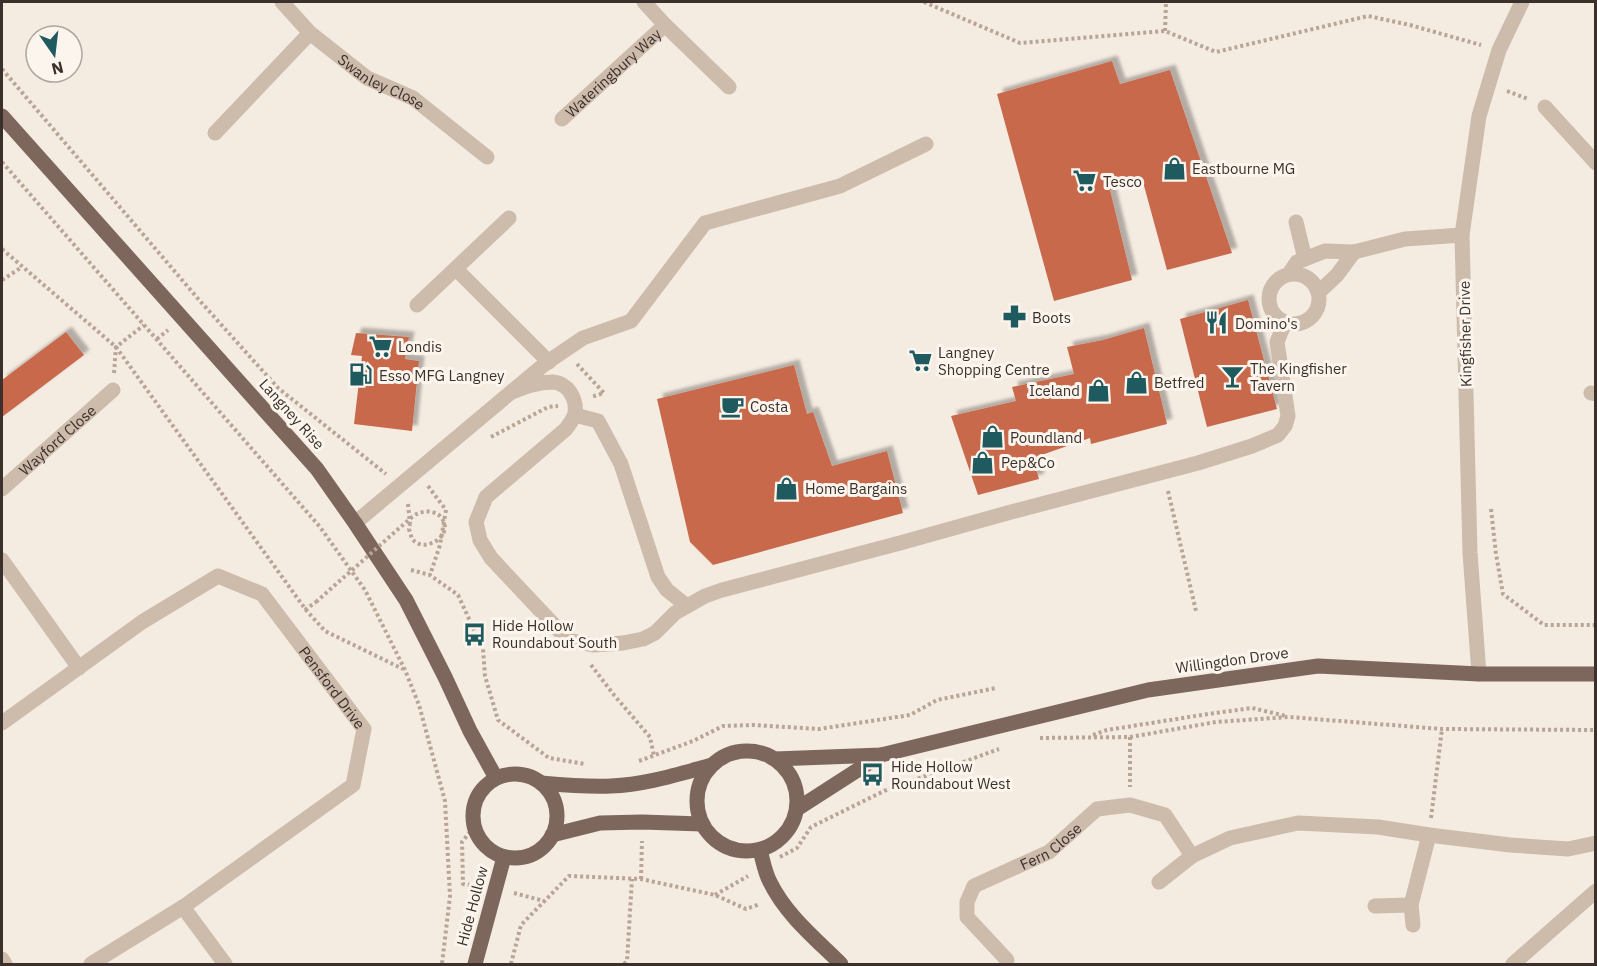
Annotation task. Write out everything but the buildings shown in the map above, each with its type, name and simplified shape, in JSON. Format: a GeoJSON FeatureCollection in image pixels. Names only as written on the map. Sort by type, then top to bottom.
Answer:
{"type":"FeatureCollection","features":[{"type":"Feature","properties":{"kind":"main road","name":"Langney Rise"},"geometry":{"type":"LineString","coordinates":[[2,116],[317,469],[356,523],[406,600],[470,731],[496,778]]}},
{"type":"Feature","properties":{"kind":"main road","name":"Willingdon Drove"},"geometry":{"type":"LineString","coordinates":[[775,759],[881,755],[1148,690],[1318,666],[1479,675],[1596,674]]}},
{"type":"Feature","properties":{"kind":"main road"},"geometry":{"type":"LineString","coordinates":[[742,750],[759,752],[775,759],[786,768],[794,781],[798,794],[793,823],[785,835],[774,844],[747,852],[733,850],[720,844],[710,835],[702,824],[697,809],[697,792],[702,777],[712,765],[726,755],[742,750]]}},
{"type":"Feature","properties":{"kind":"main road","name":"Willingdon Drove"},"geometry":{"type":"LineString","coordinates":[[797,809],[881,755]]}},
{"type":"Feature","properties":{"kind":"main road"},"geometry":{"type":"LineString","coordinates":[[541,783],[583,787],[614,786],[665,778],[712,765]]}},
{"type":"Feature","properties":{"kind":"main road"},"geometry":{"type":"LineString","coordinates":[[519,774],[530,777],[541,783],[550,794],[556,807],[557,822],[544,847],[532,855],[518,858],[504,857],[491,851],[480,841],[474,827],[473,813],[476,799],[484,787],[496,778],[519,774]]}},
{"type":"Feature","properties":{"kind":"main road"},"geometry":{"type":"LineString","coordinates":[[552,835],[600,824],[642,822],[702,824]]}},
{"type":"Feature","properties":{"kind":"main road"},"geometry":{"type":"LineString","coordinates":[[760,850],[768,879],[778,897],[794,917],[841,964]]}},
{"type":"Feature","properties":{"kind":"main road","name":"Hide Hollow"},"geometry":{"type":"LineString","coordinates":[[475,964],[504,857]]}},
{"type":"Feature","properties":{"kind":"street","name":"Swanley Close"},"geometry":{"type":"LineString","coordinates":[[282,2],[310,33],[367,78],[413,98],[488,157]]}},
{"type":"Feature","properties":{"kind":"street","name":"Wateringbury Way"},"geometry":{"type":"LineString","coordinates":[[644,2],[729,87]]}},
{"type":"Feature","properties":{"kind":"street","name":"Kingfisher Drive"},"geometry":{"type":"LineString","coordinates":[[1479,675],[1470,553],[1462,235],[1479,116],[1499,50],[1522,2]]}},
{"type":"Feature","properties":{"kind":"street","name":"Wateringbury Way"},"geometry":{"type":"LineString","coordinates":[[562,118],[665,25]]}},
{"type":"Feature","properties":{"kind":"street"},"geometry":{"type":"LineString","coordinates":[[215,133],[310,33]]}},
{"type":"Feature","properties":{"kind":"street"},"geometry":{"type":"LineString","coordinates":[[1545,107],[1596,163]]}},
{"type":"Feature","properties":{"kind":"street"},"geometry":{"type":"LineString","coordinates":[[356,523],[404,491],[512,392],[549,362],[583,338],[631,321],[705,223],[840,186],[926,144]]}},
{"type":"Feature","properties":{"kind":"street"},"geometry":{"type":"LineString","coordinates":[[417,305],[509,218]]}},
{"type":"Feature","properties":{"kind":"street"},"geometry":{"type":"LineString","coordinates":[[1296,222],[1305,259]]}},
{"type":"Feature","properties":{"kind":"street"},"geometry":{"type":"LineString","coordinates":[[1289,274],[1297,262],[1325,251],[1354,252],[1405,239],[1462,235]]}},
{"type":"Feature","properties":{"kind":"street"},"geometry":{"type":"LineString","coordinates":[[1319,292],[1337,275],[1354,252]]}},
{"type":"Feature","properties":{"kind":"street"},"geometry":{"type":"LineString","coordinates":[[456,269],[549,362]]}},
{"type":"Feature","properties":{"kind":"street"},"geometry":{"type":"LineString","coordinates":[[1289,274],[1306,276],[1319,292],[1319,306],[1315,314],[1301,323],[1293,324],[1278,319],[1270,306],[1269,298],[1274,283],[1289,274]]}},
{"type":"Feature","properties":{"kind":"street"},"geometry":{"type":"LineString","coordinates":[[512,392],[535,384],[556,382],[569,389],[575,409],[566,429],[486,497],[476,522],[480,540],[491,558],[568,640],[593,645],[624,643],[643,639],[655,633],[675,613],[705,596],[722,590],[1198,463],[1278,435],[1285,426],[1288,416],[1277,342],[1285,322]]}},
{"type":"Feature","properties":{"kind":"street","name":"Wayford Close"},"geometry":{"type":"LineString","coordinates":[[2,489],[112,390]]}},
{"type":"Feature","properties":{"kind":"street"},"geometry":{"type":"LineString","coordinates":[[575,409],[598,421],[621,464],[658,577],[667,590],[687,606]]}},
{"type":"Feature","properties":{"kind":"street"},"geometry":{"type":"LineString","coordinates":[[2,560],[79,668]]}},
{"type":"Feature","properties":{"kind":"street","name":"Pensford Drive"},"geometry":{"type":"LineString","coordinates":[[2,723],[142,622],[218,576],[262,594],[364,729],[353,785],[183,908],[91,964]]}},
{"type":"Feature","properties":{"kind":"street","name":"Fern Close"},"geometry":{"type":"LineString","coordinates":[[1007,960],[967,916],[967,902],[974,886],[1049,852],[1097,809],[1130,805],[1165,815],[1192,856]]}},
{"type":"Feature","properties":{"kind":"street"},"geometry":{"type":"LineString","coordinates":[[1159,882],[1192,856],[1230,838],[1298,823],[1378,827],[1509,845],[1568,849],[1596,843]]}},
{"type":"Feature","properties":{"kind":"street"},"geometry":{"type":"LineString","coordinates":[[1413,925],[1410,905],[1429,835]]}},
{"type":"Feature","properties":{"kind":"street"},"geometry":{"type":"LineString","coordinates":[[1513,964],[1596,891]]}},
{"type":"Feature","properties":{"kind":"street"},"geometry":{"type":"LineString","coordinates":[[1375,906],[1410,905]]}},
{"type":"Feature","properties":{"kind":"street"},"geometry":{"type":"LineString","coordinates":[[183,908],[225,964]]}},
{"type":"Feature","properties":{"kind":"street"},"geometry":{"type":"LineString","coordinates":[[2,959],[5,964]]}},
{"type":"Feature","properties":{"kind":"path"},"geometry":{"type":"LineString","coordinates":[[924,2],[1020,43],[1165,31],[1216,52],[1368,16],[1410,25],[1499,50]]}},
{"type":"Feature","properties":{"kind":"path"},"geometry":{"type":"LineString","coordinates":[[1165,31],[1166,2]]}},
{"type":"Feature","properties":{"kind":"path"},"geometry":{"type":"LineString","coordinates":[[2,69],[200,301],[279,388],[404,491],[410,524],[409,529],[412,539],[421,545],[437,541],[444,532],[444,520],[441,515],[434,512],[419,513],[413,516],[316,602]]}},
{"type":"Feature","properties":{"kind":"path"},"geometry":{"type":"LineString","coordinates":[[1504,101],[1510,82]]}},
{"type":"Feature","properties":{"kind":"path"},"geometry":{"type":"LineString","coordinates":[[2,162],[320,527],[365,590],[405,670],[419,705],[445,801],[450,896],[442,964]]}},
{"type":"Feature","properties":{"kind":"path"},"geometry":{"type":"LineString","coordinates":[[2,249],[116,347],[306,610],[325,631],[405,670]]}},
{"type":"Feature","properties":{"kind":"path"},"geometry":{"type":"LineString","coordinates":[[2,280],[22,267]]}},
{"type":"Feature","properties":{"kind":"path"},"geometry":{"type":"LineString","coordinates":[[112,390],[116,347],[144,325]]}},
{"type":"Feature","properties":{"kind":"path"},"geometry":{"type":"LineString","coordinates":[[484,440],[548,407],[575,409],[604,393],[564,351]]}},
{"type":"Feature","properties":{"kind":"path"},"geometry":{"type":"LineString","coordinates":[[404,491],[428,486],[433,478]]}},
{"type":"Feature","properties":{"kind":"path"},"geometry":{"type":"LineString","coordinates":[[428,486],[446,510],[441,545],[430,575],[458,595],[483,649],[485,676],[498,720],[549,758],[591,765]]}},
{"type":"Feature","properties":{"kind":"path"},"geometry":{"type":"LineString","coordinates":[[1167,488],[1196,610]]}},
{"type":"Feature","properties":{"kind":"path"},"geometry":{"type":"LineString","coordinates":[[1491,507],[1503,594],[1544,625],[1596,625]]}},
{"type":"Feature","properties":{"kind":"path"},"geometry":{"type":"LineString","coordinates":[[584,643],[592,667],[650,737],[654,756]]}},
{"type":"Feature","properties":{"kind":"path"},"geometry":{"type":"LineString","coordinates":[[632,763],[693,741],[723,726],[753,724],[819,729],[910,715],[937,700],[996,688]]}},
{"type":"Feature","properties":{"kind":"path"},"geometry":{"type":"LineString","coordinates":[[1088,737],[1107,730],[1252,708],[1289,717]]}},
{"type":"Feature","properties":{"kind":"path"},"geometry":{"type":"LineString","coordinates":[[1040,738],[1130,736],[1216,722],[1289,717],[1442,729],[1596,730]]}},
{"type":"Feature","properties":{"kind":"path"},"geometry":{"type":"LineString","coordinates":[[1429,835],[1442,729]]}},
{"type":"Feature","properties":{"kind":"path"},"geometry":{"type":"LineString","coordinates":[[1130,736],[1130,805]]}},
{"type":"Feature","properties":{"kind":"path"},"geometry":{"type":"LineString","coordinates":[[715,895],[797,848],[811,827],[884,791],[1006,746]]}},
{"type":"Feature","properties":{"kind":"path"},"geometry":{"type":"LineString","coordinates":[[474,827],[462,842],[463,884],[496,888],[545,901]]}},
{"type":"Feature","properties":{"kind":"path"},"geometry":{"type":"LineString","coordinates":[[511,964],[521,925],[569,876],[641,879],[715,895],[746,909],[778,897]]}},
{"type":"Feature","properties":{"kind":"path"},"geometry":{"type":"LineString","coordinates":[[624,964],[627,961],[632,879]]}},
{"type":"Feature","properties":{"kind":"place","name":"Eastbourne MG"},"geometry":{"type":"Point","coordinates":[1174,168]}},
{"type":"Feature","properties":{"kind":"place","name":"Tesco"},"geometry":{"type":"Point","coordinates":[1085,181]}},
{"type":"Feature","properties":{"kind":"place","name":"Boots"},"geometry":{"type":"Point","coordinates":[1014,317]}},
{"type":"Feature","properties":{"kind":"place","name":"Domino's"},"geometry":{"type":"Point","coordinates":[1217,323]}},
{"type":"Feature","properties":{"kind":"place","name":"Londis"},"geometry":{"type":"Point","coordinates":[380,346]}},
{"type":"Feature","properties":{"kind":"place","name":"Langney Shopping Centre"},"geometry":{"type":"Point","coordinates":[920,361]}},
{"type":"Feature","properties":{"kind":"place","name":"Esso MFG Langney"},"geometry":{"type":"Point","coordinates":[361,375]}},
{"type":"Feature","properties":{"kind":"place","name":"The Kingfisher Tavern"},"geometry":{"type":"Point","coordinates":[1232,377]}},
{"type":"Feature","properties":{"kind":"place","name":"Betfred"},"geometry":{"type":"Point","coordinates":[1136,382]}},
{"type":"Feature","properties":{"kind":"place","name":"Iceland"},"geometry":{"type":"Point","coordinates":[1098,390]}},
{"type":"Feature","properties":{"kind":"place","name":"Costa"},"geometry":{"type":"Point","coordinates":[732,406]}},
{"type":"Feature","properties":{"kind":"place","name":"Poundland"},"geometry":{"type":"Point","coordinates":[992,437]}},
{"type":"Feature","properties":{"kind":"place","name":"Pep&Co"},"geometry":{"type":"Point","coordinates":[983,462]}},
{"type":"Feature","properties":{"kind":"place","name":"Home Bargains"},"geometry":{"type":"Point","coordinates":[787,488]}},
{"type":"Feature","properties":{"kind":"place","name":"Hide Hollow Roundabout South"},"geometry":{"type":"Point","coordinates":[474,634]}},
{"type":"Feature","properties":{"kind":"place","name":"Hide Hollow Roundabout West"},"geometry":{"type":"Point","coordinates":[873,775]}}]}
